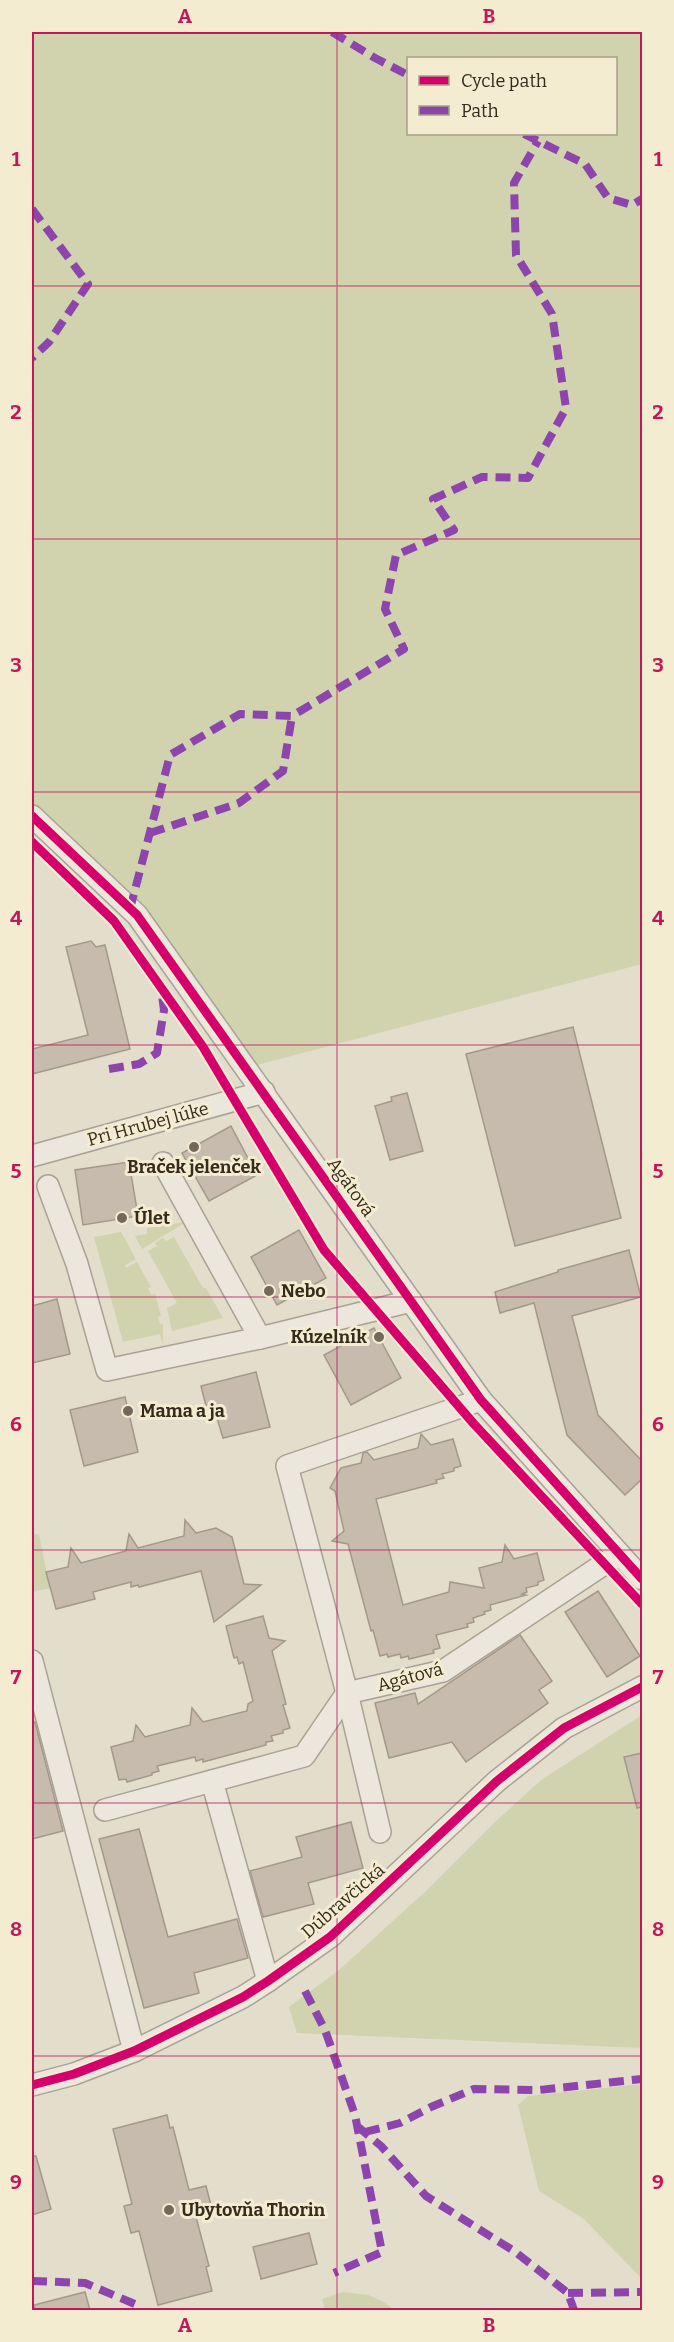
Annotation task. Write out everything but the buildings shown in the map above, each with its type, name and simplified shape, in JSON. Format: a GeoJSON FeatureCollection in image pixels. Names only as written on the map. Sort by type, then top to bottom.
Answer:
{"type":"FeatureCollection","features":[{"type":"Feature","properties":{"kind":"street","name":"Agátová"},"geometry":{"type":"LineString","coordinates":[[32,816],[137,915],[481,1400],[642,1579]]}},
{"type":"Feature","properties":{"kind":"street","name":"Pri Hrubej lúke"},"geometry":{"type":"LineString","coordinates":[[32,1156],[264,1092]]}},
{"type":"Feature","properties":{"kind":"street"},"geometry":{"type":"LineString","coordinates":[[163,1163],[260,1338]]}},
{"type":"Feature","properties":{"kind":"street"},"geometry":{"type":"LineString","coordinates":[[48,1186],[77,1264],[107,1370],[260,1338],[411,1300]]}},
{"type":"Feature","properties":{"kind":"street"},"geometry":{"type":"LineString","coordinates":[[381,1832],[287,1466],[481,1400]]}},
{"type":"Feature","properties":{"kind":"street","name":"Agátová"},"geometry":{"type":"LineString","coordinates":[[347,1693],[443,1671],[619,1554]]}},
{"type":"Feature","properties":{"kind":"street"},"geometry":{"type":"LineString","coordinates":[[32,1661],[134,2050]]}},
{"type":"Feature","properties":{"kind":"street","name":"Dúbravčická"},"geometry":{"type":"LineString","coordinates":[[32,2085],[74,2074],[134,2050],[243,1997],[268,1981],[330,1937],[497,1781],[564,1728],[642,1687]]}},
{"type":"Feature","properties":{"kind":"street"},"geometry":{"type":"LineString","coordinates":[[105,1810],[304,1756],[347,1693]]}},
{"type":"Feature","properties":{"kind":"street"},"geometry":{"type":"LineString","coordinates":[[212,1781],[268,1981]]}},
{"type":"Feature","properties":{"kind":"green space"},"geometry":{"type":"Polygon","coordinates":[[[32,32],[642,32],[642,964],[249,1067],[137,915],[32,816],[32,32]]]}},
{"type":"Feature","properties":{"kind":"green space"},"geometry":{"type":"Polygon","coordinates":[[[186,1222],[142,1249],[135,1236],[147,1234],[147,1228],[186,1222]]]}},
{"type":"Feature","properties":{"kind":"green space"},"geometry":{"type":"Polygon","coordinates":[[[121,1232],[136,1259],[125,1265],[126,1268],[137,1262],[151,1287],[148,1288],[151,1295],[155,1294],[161,1316],[158,1317],[160,1324],[163,1324],[163,1346],[160,1334],[123,1342],[94,1237],[121,1232]]]}},
{"type":"Feature","properties":{"kind":"green space"},"geometry":{"type":"Polygon","coordinates":[[[174,1237],[223,1318],[172,1331],[167,1308],[177,1303],[148,1251],[157,1246],[155,1243],[163,1238],[166,1241],[174,1237]]]}},
{"type":"Feature","properties":{"kind":"green space"},"geometry":{"type":"Polygon","coordinates":[[[32,1533],[39,1535],[50,1588],[32,1592],[32,1533]]]}},
{"type":"Feature","properties":{"kind":"green space"},"geometry":{"type":"Polygon","coordinates":[[[642,1715],[642,2048],[297,2033],[289,2007],[339,1970],[427,1890],[541,1780],[642,1715]]]}},
{"type":"Feature","properties":{"kind":"green space"},"geometry":{"type":"Polygon","coordinates":[[[642,2084],[642,2279],[584,2219],[539,2191],[518,2105],[528,2096],[642,2084]]]}},
{"type":"Feature","properties":{"kind":"green space"},"geometry":{"type":"Polygon","coordinates":[[[343,2292],[368,2295],[384,2302],[394,2310],[325,2310],[322,2299],[343,2292]]]}},
{"type":"Feature","properties":{"kind":"marked path"},"geometry":{"type":"LineString","coordinates":[[332,32],[407,74]]}},
{"type":"Feature","properties":{"kind":"marked path"},"geometry":{"type":"LineString","coordinates":[[526,135],[585,164],[608,198],[632,205],[642,199]]}},
{"type":"Feature","properties":{"kind":"marked path"},"geometry":{"type":"LineString","coordinates":[[130,909],[170,755],[240,714],[292,716],[404,649],[385,609],[396,555],[454,530],[433,499],[482,477],[528,478],[566,408],[552,314],[516,255],[514,183],[538,141]]}},
{"type":"Feature","properties":{"kind":"marked path"},"geometry":{"type":"LineString","coordinates":[[32,209],[88,284],[49,342],[32,358]]}},
{"type":"Feature","properties":{"kind":"marked path"},"geometry":{"type":"LineString","coordinates":[[150,833],[239,803],[283,771],[292,716]]}},
{"type":"Feature","properties":{"kind":"marked path"},"geometry":{"type":"LineString","coordinates":[[109,1069],[139,1064],[157,1053],[164,1010],[162,995]]}},
{"type":"Feature","properties":{"kind":"marked path"},"geometry":{"type":"LineString","coordinates":[[305,1991],[325,2030],[355,2115],[382,2252],[334,2273]]}},
{"type":"Feature","properties":{"kind":"marked path"},"geometry":{"type":"LineString","coordinates":[[365,2132],[400,2123],[474,2089],[539,2090],[642,2079]]}},
{"type":"Feature","properties":{"kind":"marked path"},"geometry":{"type":"LineString","coordinates":[[357,2126],[381,2146],[426,2196],[514,2251],[568,2293],[574,2310]]}},
{"type":"Feature","properties":{"kind":"marked path"},"geometry":{"type":"LineString","coordinates":[[32,2281],[85,2283],[137,2305]]}},
{"type":"Feature","properties":{"kind":"marked path"},"geometry":{"type":"LineString","coordinates":[[568,2293],[642,2292]]}},
{"type":"Feature","properties":{"kind":"cycle path"},"geometry":{"type":"LineString","coordinates":[[32,816],[137,915],[481,1400],[642,1579]]}},
{"type":"Feature","properties":{"kind":"cycle path"},"geometry":{"type":"LineString","coordinates":[[32,842],[114,921],[203,1047],[324,1250],[474,1424],[642,1604]]}},
{"type":"Feature","properties":{"kind":"cycle path"},"geometry":{"type":"LineString","coordinates":[[32,2085],[74,2074],[134,2051],[243,1997],[268,1981],[330,1937],[497,1781],[564,1728],[642,1687]]}},
{"type":"Feature","properties":{"kind":"place","name":"Braček jelenček"},"geometry":{"type":"Point","coordinates":[194,1147]}},
{"type":"Feature","properties":{"kind":"place","name":"Úlet"},"geometry":{"type":"Point","coordinates":[122,1218]}},
{"type":"Feature","properties":{"kind":"place","name":"Nebo"},"geometry":{"type":"Point","coordinates":[269,1291]}},
{"type":"Feature","properties":{"kind":"place","name":"Kúzelník"},"geometry":{"type":"Point","coordinates":[379,1337]}},
{"type":"Feature","properties":{"kind":"place","name":"Mama a ja"},"geometry":{"type":"Point","coordinates":[128,1411]}},
{"type":"Feature","properties":{"kind":"place","name":"Ubytovňa Thorin"},"geometry":{"type":"Point","coordinates":[169,2210]}}]}
